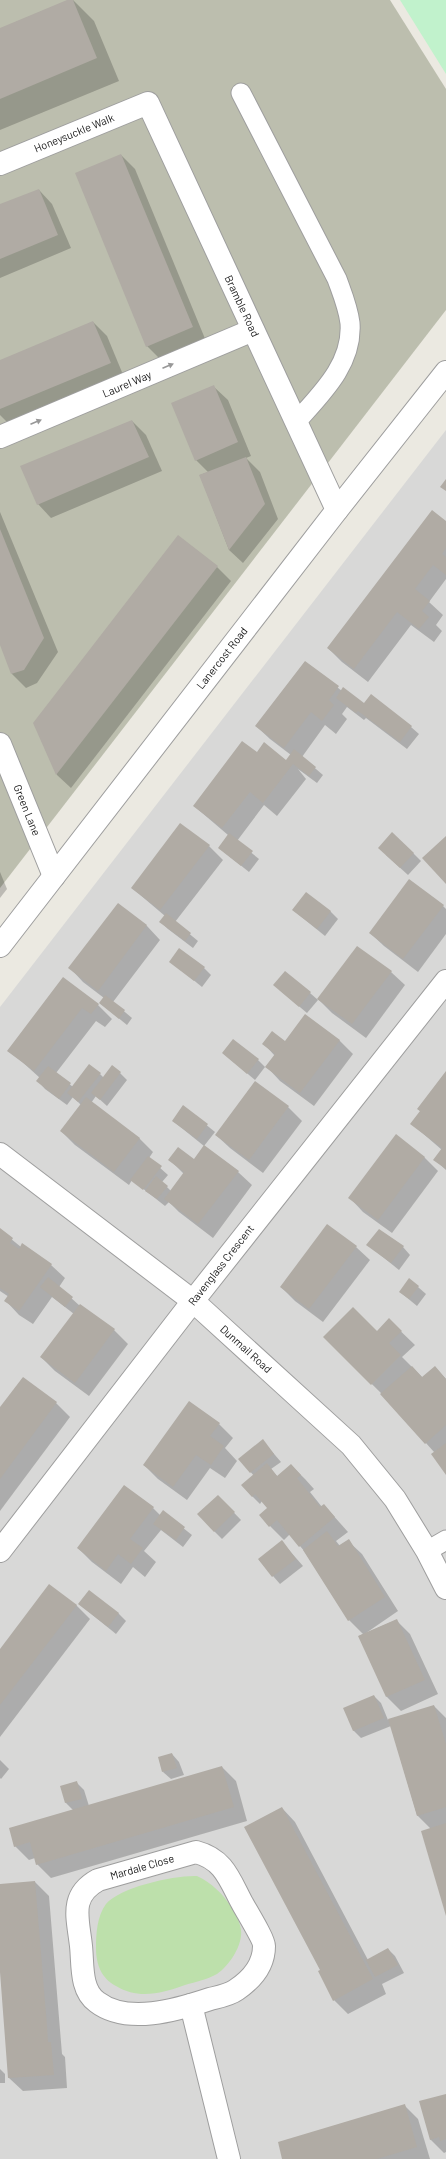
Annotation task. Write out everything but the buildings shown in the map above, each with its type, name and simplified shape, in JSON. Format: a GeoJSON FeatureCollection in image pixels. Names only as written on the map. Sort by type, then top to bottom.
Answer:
{"type":"FeatureCollection","features":[{"type":"Feature","properties":{"kind":"street","name":"Bramble Road"},"geometry":{"type":"LineString","coordinates":[[148,102],[337,510]]}},
{"type":"Feature","properties":{"kind":"street","name":"Honeysuckle Walk"},"geometry":{"type":"LineString","coordinates":[[0,164],[148,102]]}},
{"type":"Feature","properties":{"kind":"street","name":"Laurel Way"},"geometry":{"type":"LineString","coordinates":[[0,437],[253,330]]}},
{"type":"Feature","properties":{"kind":"street","name":"Lanercost Road"},"geometry":{"type":"LineString","coordinates":[[0,946],[337,510],[446,372]]}},
{"type":"Feature","properties":{"kind":"street","name":"Green Lane"},"geometry":{"type":"LineString","coordinates":[[0,744],[54,876]]}},
{"type":"Feature","properties":{"kind":"street","name":"Ravenglass Crescent"},"geometry":{"type":"LineString","coordinates":[[0,1551],[193,1301],[443,992]]}},
{"type":"Feature","properties":{"kind":"street","name":"Dunmail Road"},"geometry":{"type":"LineString","coordinates":[[0,1154],[193,1301],[351,1445],[395,1499],[427,1551],[446,1588]]}},
{"type":"Feature","properties":{"kind":"street","name":"Mardale Close"},"geometry":{"type":"LineString","coordinates":[[196,1852],[210,1856],[226,1871],[264,1945],[261,1961],[253,1976],[234,1991],[191,2005],[146,2014],[116,2012],[96,2002],[85,1986],[77,1904],[86,1887],[98,1880],[196,1852]]}},
{"type":"Feature","properties":{"kind":"street"},"geometry":{"type":"LineString","coordinates":[[191,2005],[229,2159]]}},
{"type":"Feature","properties":{"kind":"lane"},"geometry":{"type":"LineString","coordinates":[[241,93],[337,279],[347,308],[350,324],[342,361],[333,381],[296,422]]}},
{"type":"Feature","properties":{"kind":"lane"},"geometry":{"type":"LineString","coordinates":[[427,1551],[446,1540]]}},
{"type":"Feature","properties":{"kind":"shaded area"},"geometry":{"type":"Polygon","coordinates":[[[0,0],[390,0],[446,89],[446,310],[0,888],[0,0]]]}},
{"type":"Feature","properties":{"kind":"shaded area"},"geometry":{"type":"Polygon","coordinates":[[[446,430],[446,2159],[0,2159],[0,1007],[446,430]]]}},
{"type":"Feature","properties":{"kind":"green space"},"geometry":{"type":"Polygon","coordinates":[[[400,0],[446,0],[446,74],[400,0]]]}},
{"type":"Feature","properties":{"kind":"green space"},"geometry":{"type":"Polygon","coordinates":[[[187,1876],[197,1876],[208,1882],[225,1898],[240,1924],[240,1942],[234,1955],[226,1966],[217,1974],[210,1977],[159,1993],[133,1993],[111,1983],[100,1970],[96,1954],[98,1925],[106,1904],[123,1892],[148,1883],[187,1876]]]}}]}
